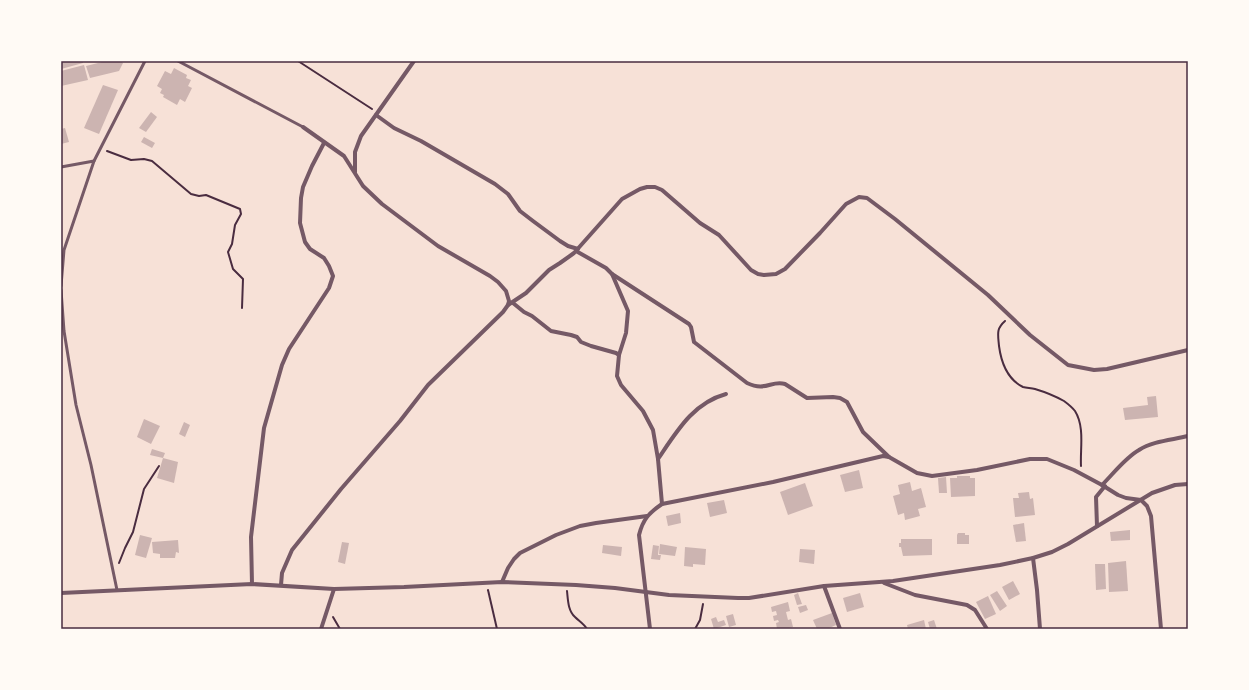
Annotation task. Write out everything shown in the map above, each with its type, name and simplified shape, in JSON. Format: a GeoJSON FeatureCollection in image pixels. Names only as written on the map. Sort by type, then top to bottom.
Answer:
{"type":"FeatureCollection","features":[{"type":"Feature","properties":{"kind":"street"},"geometry":{"type":"LineString","coordinates":[[355,172],[357,146],[361,136],[414,61]]}},
{"type":"Feature","properties":{"kind":"street"},"geometry":{"type":"LineString","coordinates":[[377,114],[394,128],[421,141],[495,184],[508,194],[520,211],[560,241],[606,268],[612,274],[689,324],[694,342],[747,383],[755,387],[781,383],[807,398],[833,397],[840,398],[847,402],[863,432],[889,457],[917,474],[945,475],[1043,458],[1081,474],[1122,496],[1141,500],[1147,506],[1152,521],[1161,629]]}},
{"type":"Feature","properties":{"kind":"street"},"geometry":{"type":"LineString","coordinates":[[303,127],[344,156],[368,191],[407,224],[438,246],[498,282],[506,291],[509,300],[508,305]]}},
{"type":"Feature","properties":{"kind":"street"},"geometry":{"type":"LineString","coordinates":[[252,584],[250,537],[260,472],[264,428],[282,365],[289,349],[329,288],[333,276],[324,258],[310,249],[305,242],[300,216],[301,198],[306,178],[324,143]]}},
{"type":"Feature","properties":{"kind":"street"},"geometry":{"type":"LineString","coordinates":[[281,585],[282,574],[292,550],[341,489],[400,421],[428,385],[508,305],[526,293],[549,270],[560,264],[577,250],[622,199],[640,189],[647,187],[655,187],[662,190],[700,223],[720,235],[751,270],[758,274],[776,274],[785,269],[846,204],[859,197],[867,198],[964,275],[1011,316],[1030,335],[1068,365],[1078,368],[1107,370],[1188,350]]}},
{"type":"Feature","properties":{"kind":"street"},"geometry":{"type":"LineString","coordinates":[[612,274],[628,311],[626,333],[619,355],[618,380],[643,411],[653,430],[658,459],[662,504]]}},
{"type":"Feature","properties":{"kind":"street"},"geometry":{"type":"LineString","coordinates":[[513,303],[552,331],[575,336],[584,343],[619,355]]}},
{"type":"Feature","properties":{"kind":"street"},"geometry":{"type":"LineString","coordinates":[[658,459],[694,411],[707,401],[726,394]]}},
{"type":"Feature","properties":{"kind":"street"},"geometry":{"type":"LineString","coordinates":[[1096,526],[1096,497],[1130,457],[1140,449],[1188,436]]}},
{"type":"Feature","properties":{"kind":"street"},"geometry":{"type":"LineString","coordinates":[[650,629],[639,535],[641,525],[647,516],[662,504],[773,482],[883,456],[889,457]]}},
{"type":"Feature","properties":{"kind":"street"},"geometry":{"type":"LineString","coordinates":[[61,593],[252,584],[334,588],[404,587],[502,582],[567,584],[669,595],[749,598],[824,586],[881,582],[1000,566],[1033,558],[1052,552],[1152,493],[1175,485],[1188,484]]}},
{"type":"Feature","properties":{"kind":"street"},"geometry":{"type":"LineString","coordinates":[[502,582],[508,568],[520,553],[556,536],[580,526],[647,516]]}},
{"type":"Feature","properties":{"kind":"street"},"geometry":{"type":"LineString","coordinates":[[1033,558],[1040,629]]}},
{"type":"Feature","properties":{"kind":"street"},"geometry":{"type":"LineString","coordinates":[[881,582],[915,595],[967,605],[975,610],[987,629]]}},
{"type":"Feature","properties":{"kind":"street"},"geometry":{"type":"LineString","coordinates":[[824,586],[840,629]]}},
{"type":"Feature","properties":{"kind":"street"},"geometry":{"type":"LineString","coordinates":[[321,629],[334,588]]}},
{"type":"Feature","properties":{"kind":"lane"},"geometry":{"type":"LineString","coordinates":[[61,286],[64,250],[94,161],[145,61]]}},
{"type":"Feature","properties":{"kind":"lane"},"geometry":{"type":"LineString","coordinates":[[178,61],[303,127]]}},
{"type":"Feature","properties":{"kind":"lane"},"geometry":{"type":"LineString","coordinates":[[61,167],[94,161]]}},
{"type":"Feature","properties":{"kind":"lane"},"geometry":{"type":"LineString","coordinates":[[61,290],[64,331],[76,405],[91,465],[116,590]]}},
{"type":"Feature","properties":{"kind":"path"},"geometry":{"type":"LineString","coordinates":[[298,61],[377,114]]}},
{"type":"Feature","properties":{"kind":"path"},"geometry":{"type":"LineString","coordinates":[[100,148],[131,160],[148,159],[191,194],[199,196],[206,195],[240,209],[241,214],[235,225],[232,244],[228,252],[232,268],[243,279],[242,308]]}},
{"type":"Feature","properties":{"kind":"path"},"geometry":{"type":"LineString","coordinates":[[1011,316],[999,326],[998,331],[1001,357],[1004,365],[1009,374],[1023,387],[1047,393],[1060,399],[1069,405],[1075,412],[1079,421],[1081,440],[1081,474]]}},
{"type":"Feature","properties":{"kind":"path"},"geometry":{"type":"LineString","coordinates":[[114,578],[125,548],[134,532],[144,489],[159,466]]}},
{"type":"Feature","properties":{"kind":"path"},"geometry":{"type":"LineString","coordinates":[[487,582],[498,629]]}},
{"type":"Feature","properties":{"kind":"path"},"geometry":{"type":"LineString","coordinates":[[567,584],[570,610],[573,616],[587,629]]}},
{"type":"Feature","properties":{"kind":"path"},"geometry":{"type":"LineString","coordinates":[[695,629],[700,620],[705,597]]}},
{"type":"Feature","properties":{"kind":"path"},"geometry":{"type":"LineString","coordinates":[[328,607],[340,629]]}},
{"type":"Feature","properties":{"kind":"path"},"geometry":{"type":"LineString","coordinates":[[537,629],[569,629]]}},
{"type":"Feature","properties":{"kind":"building"},"geometry":{"type":"Polygon","coordinates":[[[61,61],[83,61],[83,63],[61,69],[61,61]]]}},
{"type":"Feature","properties":{"kind":"building"},"geometry":{"type":"Polygon","coordinates":[[[106,61],[121,61],[123,63],[119,71],[90,78],[86,66],[106,61]]]}},
{"type":"Feature","properties":{"kind":"building"},"geometry":{"type":"Polygon","coordinates":[[[84,65],[88,80],[61,86],[61,71],[84,65]]]}},
{"type":"Feature","properties":{"kind":"building"},"geometry":{"type":"Polygon","coordinates":[[[174,68],[187,75],[186,78],[191,80],[188,86],[192,88],[185,102],[180,99],[177,105],[163,97],[164,95],[160,93],[162,89],[157,86],[165,71],[171,74],[174,68]]]}},
{"type":"Feature","properties":{"kind":"building"},"geometry":{"type":"Polygon","coordinates":[[[103,85],[118,90],[99,134],[84,128],[103,85]]]}},
{"type":"Feature","properties":{"kind":"building"},"geometry":{"type":"Polygon","coordinates":[[[151,112],[157,117],[146,132],[139,128],[151,112]]]}},
{"type":"Feature","properties":{"kind":"building"},"geometry":{"type":"Polygon","coordinates":[[[65,128],[69,142],[61,144],[61,129],[65,128]]]}},
{"type":"Feature","properties":{"kind":"building"},"geometry":{"type":"Polygon","coordinates":[[[144,137],[155,143],[152,148],[141,142],[144,137]]]}},
{"type":"Feature","properties":{"kind":"building"},"geometry":{"type":"Polygon","coordinates":[[[1156,396],[1158,417],[1125,420],[1123,408],[1148,405],[1147,397],[1156,396]]]}},
{"type":"Feature","properties":{"kind":"building"},"geometry":{"type":"Polygon","coordinates":[[[144,419],[160,426],[151,444],[137,437],[144,419]]]}},
{"type":"Feature","properties":{"kind":"building"},"geometry":{"type":"Polygon","coordinates":[[[184,422],[190,425],[185,437],[179,434],[184,422]]]}},
{"type":"Feature","properties":{"kind":"building"},"geometry":{"type":"Polygon","coordinates":[[[152,449],[165,453],[163,458],[150,455],[152,449]]]}},
{"type":"Feature","properties":{"kind":"building"},"geometry":{"type":"Polygon","coordinates":[[[163,458],[178,462],[174,483],[157,478],[163,458]]]}},
{"type":"Feature","properties":{"kind":"building"},"geometry":{"type":"Polygon","coordinates":[[[859,470],[863,488],[845,492],[840,475],[859,470]]]}},
{"type":"Feature","properties":{"kind":"building"},"geometry":{"type":"Polygon","coordinates":[[[957,476],[970,476],[970,478],[975,478],[975,496],[951,497],[950,478],[957,478],[957,476]]]}},
{"type":"Feature","properties":{"kind":"building"},"geometry":{"type":"Polygon","coordinates":[[[946,477],[947,493],[939,493],[938,478],[946,477]]]}},
{"type":"Feature","properties":{"kind":"building"},"geometry":{"type":"Polygon","coordinates":[[[910,482],[912,491],[921,488],[926,507],[918,509],[920,516],[905,520],[904,513],[898,515],[893,496],[900,494],[898,485],[910,482]]]}},
{"type":"Feature","properties":{"kind":"building"},"geometry":{"type":"Polygon","coordinates":[[[805,483],[813,506],[788,515],[780,492],[805,483]]]}},
{"type":"Feature","properties":{"kind":"building"},"geometry":{"type":"Polygon","coordinates":[[[1029,492],[1030,499],[1033,498],[1035,515],[1015,517],[1013,498],[1019,498],[1018,493],[1029,492]]]}},
{"type":"Feature","properties":{"kind":"building"},"geometry":{"type":"Polygon","coordinates":[[[724,500],[727,513],[710,517],[707,503],[724,500]]]}},
{"type":"Feature","properties":{"kind":"building"},"geometry":{"type":"Polygon","coordinates":[[[680,513],[681,523],[668,526],[666,516],[680,513]]]}},
{"type":"Feature","properties":{"kind":"building"},"geometry":{"type":"Polygon","coordinates":[[[1024,523],[1026,541],[1016,542],[1013,525],[1024,523]]]}},
{"type":"Feature","properties":{"kind":"building"},"geometry":{"type":"Polygon","coordinates":[[[1130,530],[1130,540],[1111,541],[1110,532],[1130,530]]]}},
{"type":"Feature","properties":{"kind":"building"},"geometry":{"type":"Polygon","coordinates":[[[958,533],[965,533],[965,535],[969,535],[969,544],[957,544],[958,533]]]}},
{"type":"Feature","properties":{"kind":"building"},"geometry":{"type":"Polygon","coordinates":[[[140,535],[152,538],[146,558],[135,555],[140,535]]]}},
{"type":"Feature","properties":{"kind":"building"},"geometry":{"type":"Polygon","coordinates":[[[901,539],[932,539],[932,555],[903,556],[901,547],[899,547],[901,539]]]}},
{"type":"Feature","properties":{"kind":"building"},"geometry":{"type":"Polygon","coordinates":[[[178,540],[179,553],[176,552],[175,558],[160,558],[160,554],[153,553],[152,542],[178,540]]]}},
{"type":"Feature","properties":{"kind":"building"},"geometry":{"type":"Polygon","coordinates":[[[342,542],[349,543],[345,564],[338,562],[342,542]]]}},
{"type":"Feature","properties":{"kind":"building"},"geometry":{"type":"Polygon","coordinates":[[[660,544],[677,547],[675,556],[659,554],[660,544]]]}},
{"type":"Feature","properties":{"kind":"building"},"geometry":{"type":"Polygon","coordinates":[[[603,545],[622,547],[621,556],[602,553],[603,545]]]}},
{"type":"Feature","properties":{"kind":"building"},"geometry":{"type":"Polygon","coordinates":[[[653,545],[659,546],[658,555],[661,555],[660,560],[651,559],[653,545]]]}},
{"type":"Feature","properties":{"kind":"building"},"geometry":{"type":"Polygon","coordinates":[[[685,547],[706,549],[705,565],[693,564],[693,567],[684,566],[685,547]]]}},
{"type":"Feature","properties":{"kind":"building"},"geometry":{"type":"Polygon","coordinates":[[[800,549],[815,550],[814,564],[799,562],[800,549]]]}},
{"type":"Feature","properties":{"kind":"building"},"geometry":{"type":"Polygon","coordinates":[[[1126,561],[1128,591],[1109,592],[1108,563],[1126,561]]]}},
{"type":"Feature","properties":{"kind":"building"},"geometry":{"type":"Polygon","coordinates":[[[1095,564],[1105,564],[1106,589],[1096,590],[1095,564]]]}},
{"type":"Feature","properties":{"kind":"building"},"geometry":{"type":"Polygon","coordinates":[[[1013,581],[1020,594],[1009,600],[1002,587],[1013,581]]]}},
{"type":"Feature","properties":{"kind":"building"},"geometry":{"type":"Polygon","coordinates":[[[997,591],[1007,606],[1000,611],[990,595],[997,591]]]}},
{"type":"Feature","properties":{"kind":"building"},"geometry":{"type":"Polygon","coordinates":[[[798,593],[802,604],[797,605],[794,595],[798,593]]]}},
{"type":"Feature","properties":{"kind":"building"},"geometry":{"type":"Polygon","coordinates":[[[860,593],[864,607],[847,612],[843,598],[860,593]]]}},
{"type":"Feature","properties":{"kind":"building"},"geometry":{"type":"Polygon","coordinates":[[[988,596],[996,614],[985,619],[976,602],[988,596]]]}},
{"type":"Feature","properties":{"kind":"building"},"geometry":{"type":"Polygon","coordinates":[[[788,602],[790,611],[786,612],[788,620],[791,619],[793,627],[777,629],[776,623],[779,622],[778,620],[774,621],[773,616],[777,615],[776,611],[772,612],[771,607],[788,602]]]}},
{"type":"Feature","properties":{"kind":"building"},"geometry":{"type":"Polygon","coordinates":[[[806,605],[808,610],[800,613],[798,607],[806,605]]]}},
{"type":"Feature","properties":{"kind":"building"},"geometry":{"type":"Polygon","coordinates":[[[832,613],[836,625],[827,629],[817,629],[813,620],[832,613]]]}},
{"type":"Feature","properties":{"kind":"building"},"geometry":{"type":"Polygon","coordinates":[[[733,614],[736,625],[729,627],[726,616],[733,614]]]}},
{"type":"Feature","properties":{"kind":"building"},"geometry":{"type":"Polygon","coordinates":[[[716,617],[718,622],[724,620],[726,625],[714,629],[711,619],[716,617]]]}},
{"type":"Feature","properties":{"kind":"building"},"geometry":{"type":"Polygon","coordinates":[[[924,620],[926,629],[908,629],[907,625],[924,620]]]}},
{"type":"Feature","properties":{"kind":"building"},"geometry":{"type":"Polygon","coordinates":[[[934,620],[937,629],[930,629],[928,622],[934,620]]]}}]}
